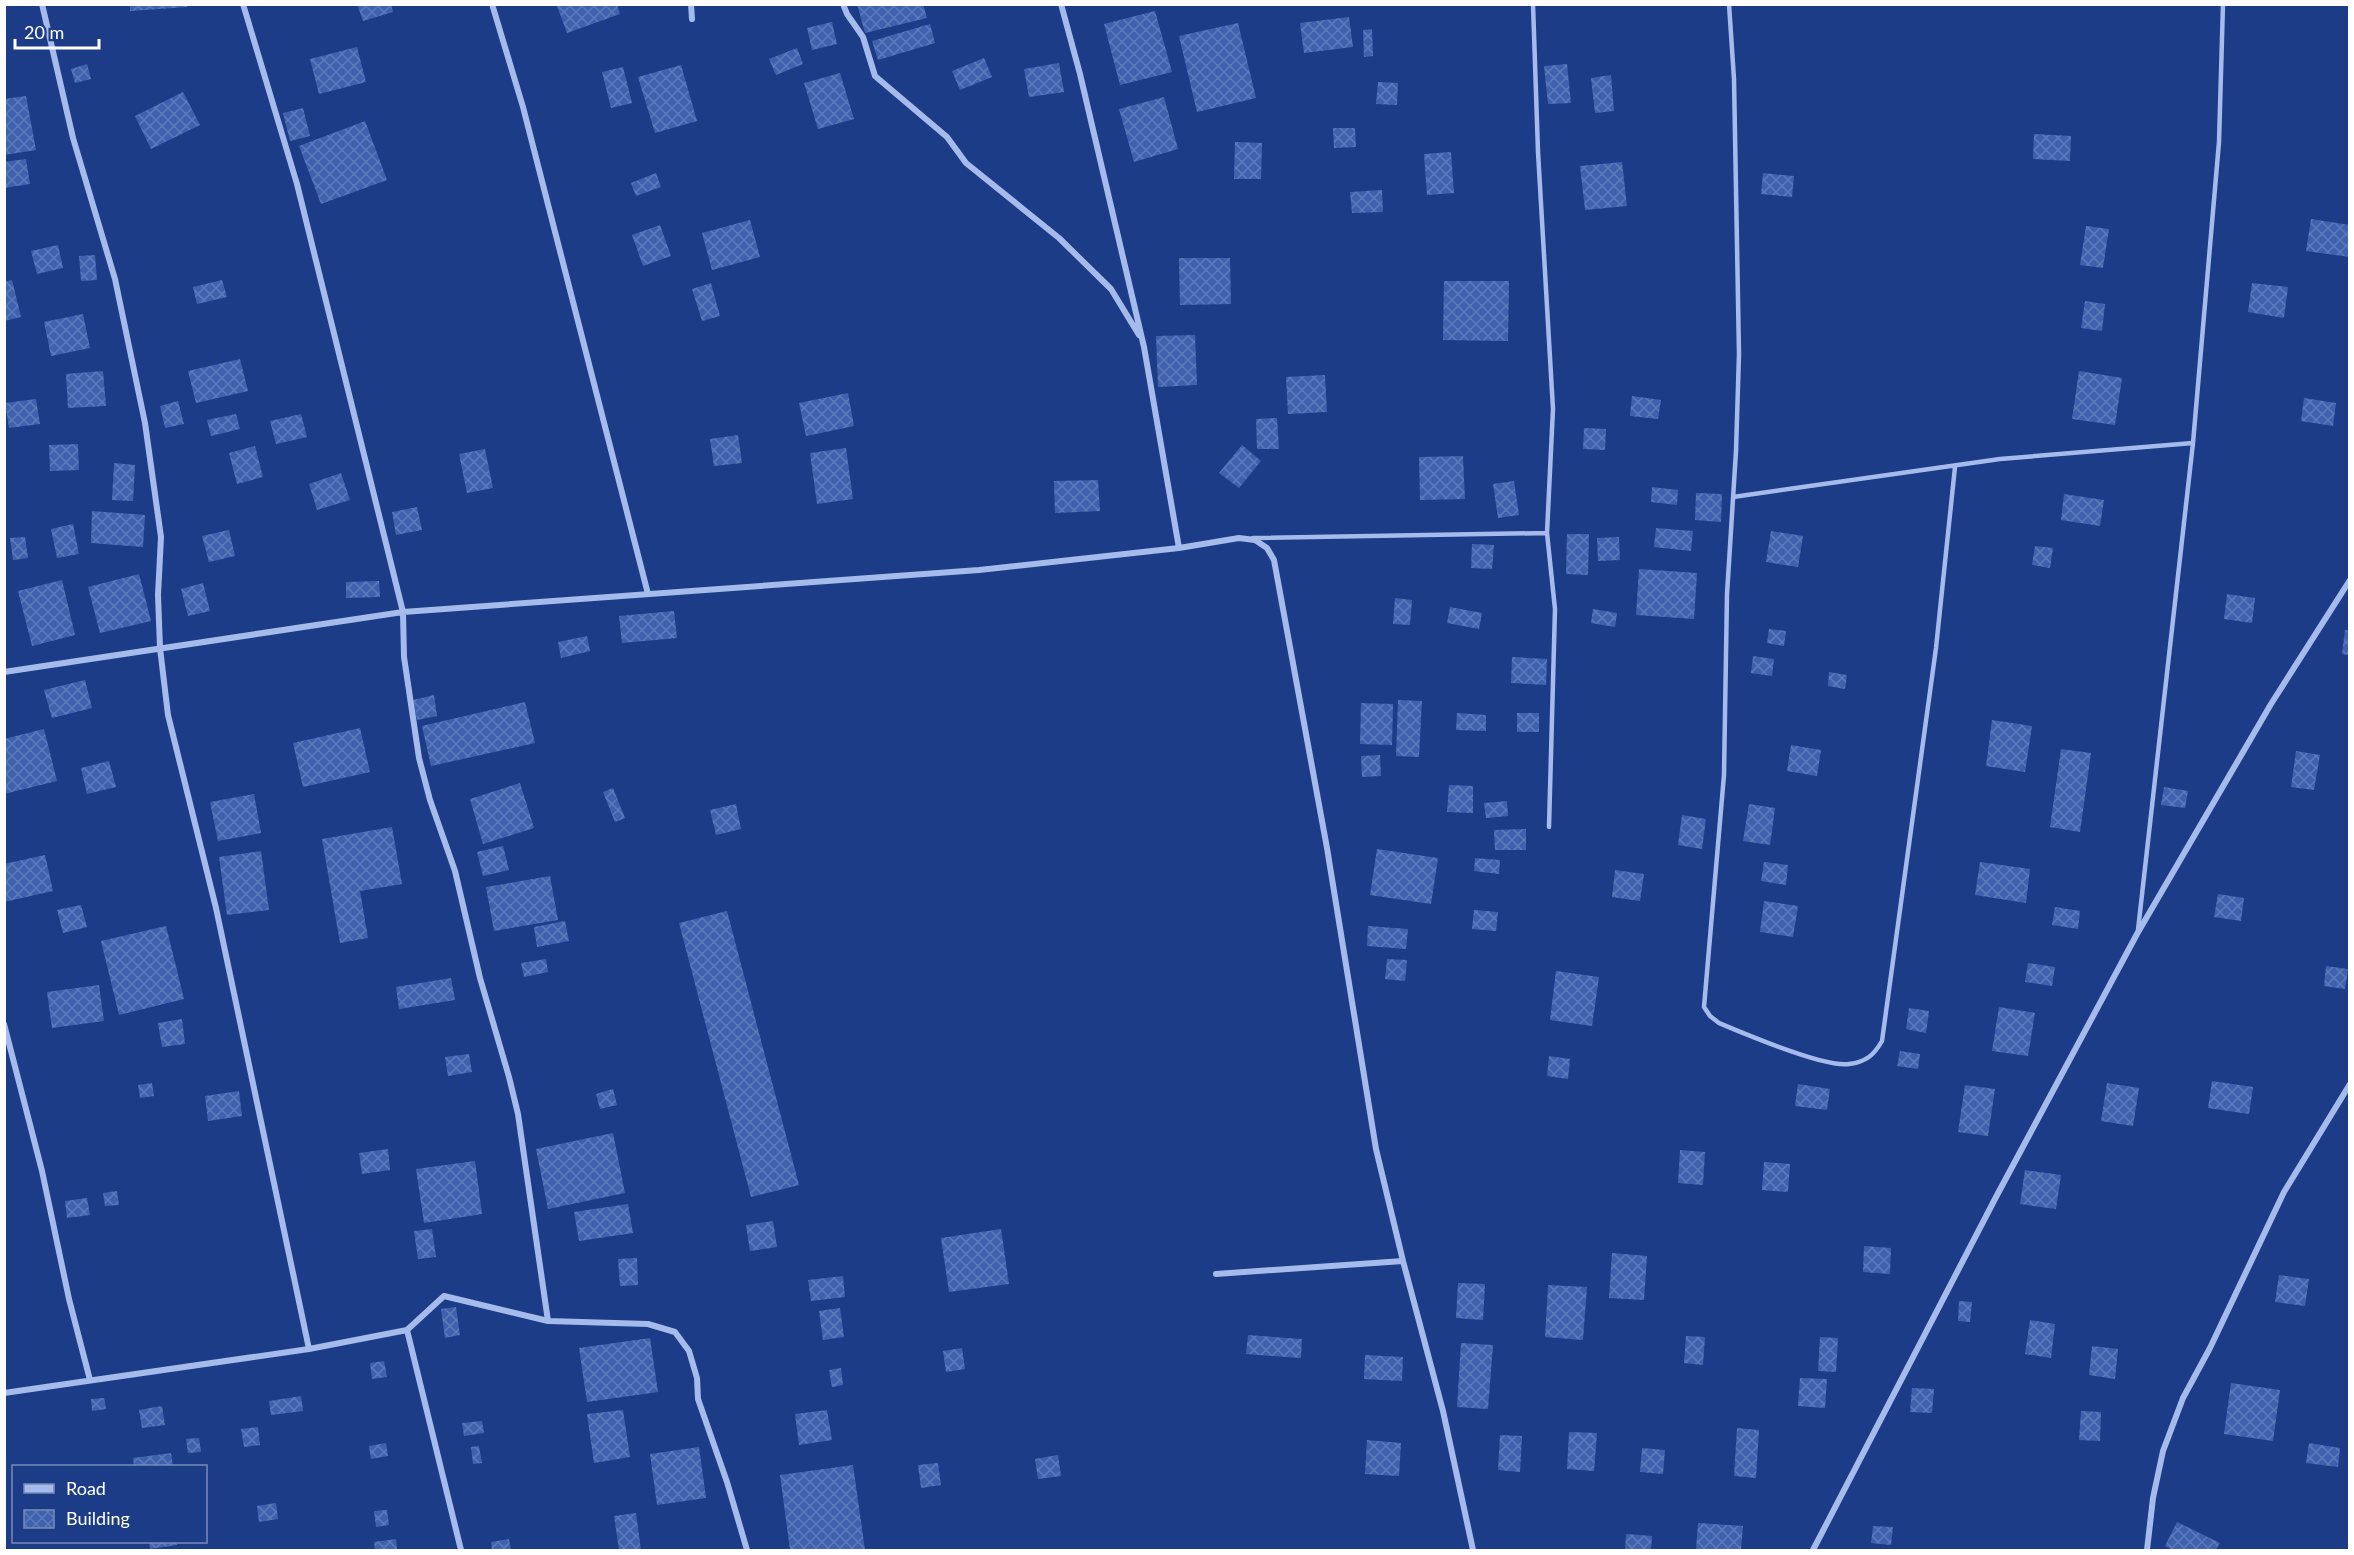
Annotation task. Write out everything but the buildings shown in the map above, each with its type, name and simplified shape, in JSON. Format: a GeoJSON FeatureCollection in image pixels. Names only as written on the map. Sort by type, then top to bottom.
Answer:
{"type":"FeatureCollection","features":[{"type":"Feature","properties":{"kind":"street"},"geometry":{"type":"LineString","coordinates":[[42,4],[73,138],[115,279],[145,423],[161,537],[160,648],[168,715],[216,908],[309,1349]]}},
{"type":"Feature","properties":{"kind":"street"},"geometry":{"type":"LineString","coordinates":[[243,4],[297,184],[403,612],[405,668],[419,758],[430,800],[455,871],[480,978],[518,1114],[548,1321]]}},
{"type":"Feature","properties":{"kind":"street"},"geometry":{"type":"LineString","coordinates":[[492,4],[522,107],[648,594]]}},
{"type":"Feature","properties":{"kind":"street"},"geometry":{"type":"LineString","coordinates":[[691,4],[692,19]]}},
{"type":"Feature","properties":{"kind":"street"},"geometry":{"type":"LineString","coordinates":[[843,4],[863,37],[875,76],[947,137],[966,163],[1059,238],[1111,289],[1130,318],[1144,346]]}},
{"type":"Feature","properties":{"kind":"street"},"geometry":{"type":"LineString","coordinates":[[1061,4],[1080,74],[1144,346],[1179,548]]}},
{"type":"Feature","properties":{"kind":"street"},"geometry":{"type":"LineString","coordinates":[[4,672],[403,612],[979,570],[1179,548],[1239,538],[1255,540],[1267,548],[1274,560],[1327,848],[1376,1149],[1403,1262],[1443,1411],[1473,1551]]}},
{"type":"Feature","properties":{"kind":"street"},"geometry":{"type":"LineString","coordinates":[[1813,1551],[1991,1208],[2137,934],[2271,704],[2349,580]]}},
{"type":"Feature","properties":{"kind":"street"},"geometry":{"type":"LineString","coordinates":[[4,1024],[42,1171],[69,1299],[90,1380]]}},
{"type":"Feature","properties":{"kind":"street"},"geometry":{"type":"LineString","coordinates":[[2147,1551],[2153,1498],[2163,1451],[2183,1398],[2210,1348],[2284,1192],[2349,1084]]}},
{"type":"Feature","properties":{"kind":"street"},"geometry":{"type":"LineString","coordinates":[[1216,1274],[1403,1262]]}},
{"type":"Feature","properties":{"kind":"street"},"geometry":{"type":"LineString","coordinates":[[4,1393],[309,1349],[407,1330],[444,1296],[548,1321],[648,1324],[675,1332],[689,1351],[697,1378],[698,1400],[727,1482],[747,1551]]}},
{"type":"Feature","properties":{"kind":"street"},"geometry":{"type":"LineString","coordinates":[[407,1330],[460,1551]]}},
{"type":"Feature","properties":{"kind":"lane"},"geometry":{"type":"LineString","coordinates":[[1533,4],[1538,152],[1553,409],[1547,533],[1555,609],[1549,827]]}},
{"type":"Feature","properties":{"kind":"lane"},"geometry":{"type":"LineString","coordinates":[[1729,4],[1734,79],[1739,334],[1727,594],[1724,775],[1704,1006],[1710,1016],[1719,1023],[1828,1062],[1847,1065],[1862,1061],[1875,1054],[1882,1041],[1937,639],[1955,467]]}},
{"type":"Feature","properties":{"kind":"lane"},"geometry":{"type":"LineString","coordinates":[[2137,934],[2193,443],[2219,142],[2223,4]]}},
{"type":"Feature","properties":{"kind":"lane"},"geometry":{"type":"LineString","coordinates":[[1733,497],[2000,459],[2193,443]]}},
{"type":"Feature","properties":{"kind":"lane"},"geometry":{"type":"LineString","coordinates":[[1239,538],[1547,533]]}}]}
